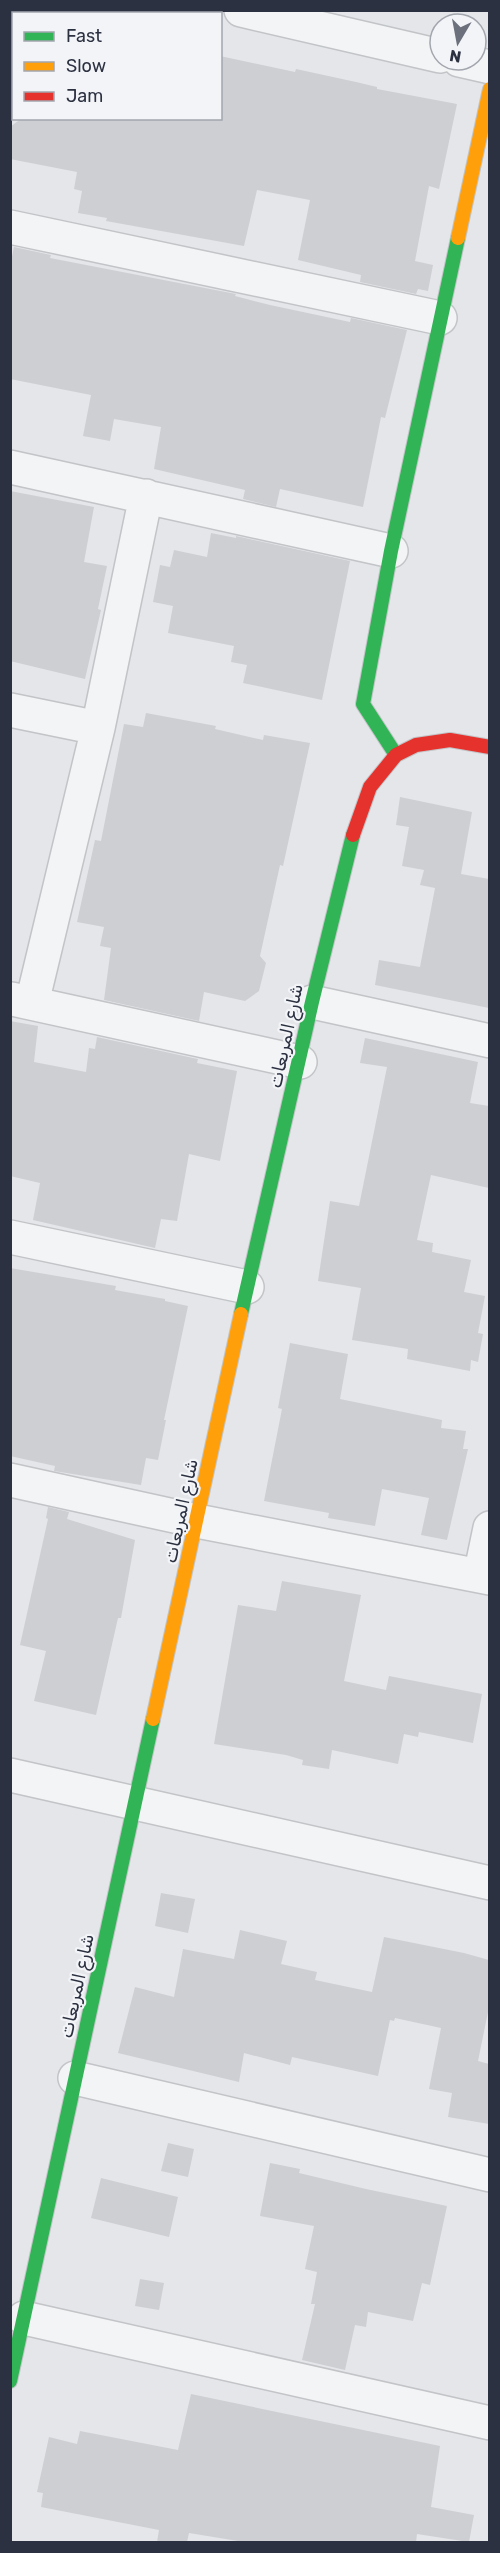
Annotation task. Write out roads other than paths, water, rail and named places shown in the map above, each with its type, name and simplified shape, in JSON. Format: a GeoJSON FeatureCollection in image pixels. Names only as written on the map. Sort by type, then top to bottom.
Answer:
{"type":"FeatureCollection","features":[{"type":"Feature","properties":{"kind":"street"},"geometry":{"type":"LineString","coordinates":[[249,11],[428,53]]}},
{"type":"Feature","properties":{"kind":"street"},"geometry":{"type":"LineString","coordinates":[[396,755],[363,704],[391,551],[489,89]]}},
{"type":"Feature","properties":{"kind":"street"},"geometry":{"type":"LineString","coordinates":[[10,227],[440,318]]}},
{"type":"Feature","properties":{"kind":"street"},"geometry":{"type":"LineString","coordinates":[[10,467],[391,551]]}},
{"type":"Feature","properties":{"kind":"street"},"geometry":{"type":"LineString","coordinates":[[146,496],[98,729],[21,1001],[300,1062]]}},
{"type":"Feature","properties":{"kind":"street"},"geometry":{"type":"LineString","coordinates":[[10,710],[98,729]]}},
{"type":"Feature","properties":{"kind":"street","name":"شارع المربعات"},"geometry":{"type":"LineString","coordinates":[[10,2381],[247,1287],[355,826],[370,787],[396,755],[416,745],[450,740],[489,747]]}},
{"type":"Feature","properties":{"kind":"street"},"geometry":{"type":"LineString","coordinates":[[312,1002],[489,1041]]}},
{"type":"Feature","properties":{"kind":"street"},"geometry":{"type":"LineString","coordinates":[[10,1237],[247,1287]]}},
{"type":"Feature","properties":{"kind":"street"},"geometry":{"type":"LineString","coordinates":[[10,1480],[197,1521],[485,1577],[489,1528]]}},
{"type":"Feature","properties":{"kind":"street"},"geometry":{"type":"LineString","coordinates":[[10,1775],[489,1883]]}},
{"type":"Feature","properties":{"kind":"street"},"geometry":{"type":"LineString","coordinates":[[75,2078],[489,2175]]}},
{"type":"Feature","properties":{"kind":"street"},"geometry":{"type":"LineString","coordinates":[[24,2318],[489,2423]]}}]}
